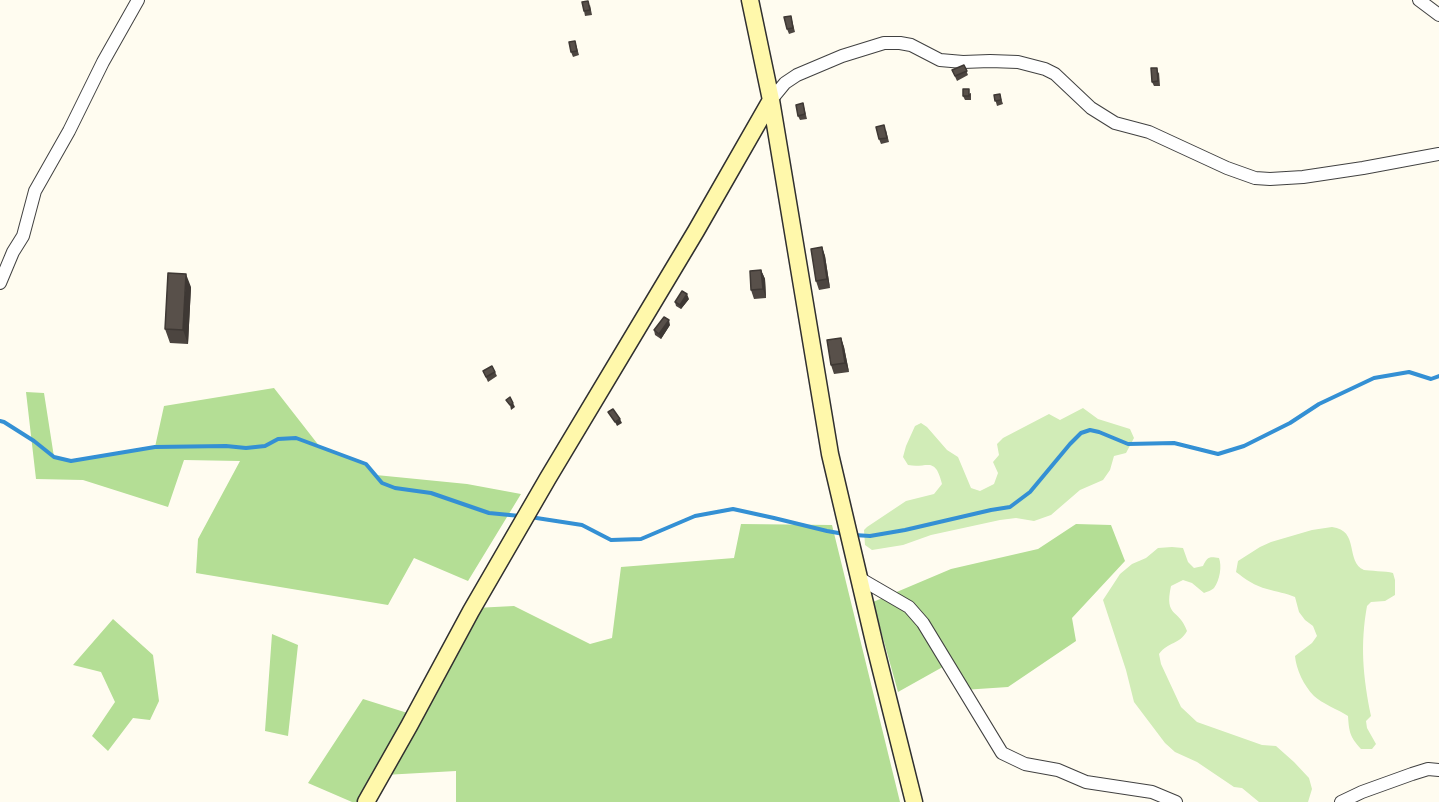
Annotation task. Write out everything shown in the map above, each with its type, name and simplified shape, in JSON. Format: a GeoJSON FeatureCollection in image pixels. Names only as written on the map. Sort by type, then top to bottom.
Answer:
{"type":"FeatureCollection","features":[{"type":"Feature","properties":{"kind":"street"},"geometry":{"type":"LineString","coordinates":[[0,283],[23,236],[36,191],[138,0]]}},
{"type":"Feature","properties":{"kind":"street"},"geometry":{"type":"LineString","coordinates":[[750,0],[771,100],[830,454],[914,802]]}},
{"type":"Feature","properties":{"kind":"street"},"geometry":{"type":"LineString","coordinates":[[1419,0],[1439,15]]}},
{"type":"Feature","properties":{"kind":"street"},"geometry":{"type":"LineString","coordinates":[[366,802],[477,601],[771,100],[785,83],[797,75],[842,56],[884,43],[911,45],[940,60],[1018,62],[1055,74],[1091,108],[1115,123],[1149,132],[1227,168],[1255,178],[1303,177],[1439,154]]}},
{"type":"Feature","properties":{"kind":"street"},"geometry":{"type":"LineString","coordinates":[[859,578],[909,607],[923,623],[1002,753],[1025,764],[1058,770],[1086,782],[1152,792],[1176,802]]}},
{"type":"Feature","properties":{"kind":"street"},"geometry":{"type":"LineString","coordinates":[[1341,802],[1412,774],[1428,769],[1439,770]]}},
{"type":"Feature","properties":{"kind":"green space"},"geometry":{"type":"Polygon","coordinates":[[[274,388],[320,447],[366,464],[376,475],[467,484],[521,494],[468,581],[414,558],[388,605],[196,573],[198,539],[240,461],[184,460],[168,507],[83,480],[36,479],[26,392],[44,393],[54,457],[71,461],[155,447],[164,406],[274,388]]]}},
{"type":"Feature","properties":{"kind":"green space"},"geometry":{"type":"Polygon","coordinates":[[[1083,408],[1098,419],[1130,429],[1134,438],[1126,453],[1114,456],[1110,470],[1103,480],[1080,490],[1051,515],[1034,521],[1016,518],[1000,520],[931,535],[903,545],[872,550],[865,545],[864,530],[867,527],[906,501],[934,494],[942,484],[933,466],[908,465],[903,457],[915,426],[921,423],[927,427],[947,450],[958,457],[971,488],[980,491],[994,484],[998,473],[993,462],[999,455],[997,444],[1003,438],[1049,414],[1060,420],[1083,408]]]}},
{"type":"Feature","properties":{"kind":"green space"},"geometry":{"type":"Polygon","coordinates":[[[741,524],[832,525],[900,802],[456,802],[456,771],[384,775],[368,802],[352,802],[308,783],[363,699],[417,716],[475,608],[514,606],[590,644],[612,638],[621,567],[734,558],[741,524]]]}},
{"type":"Feature","properties":{"kind":"green space"},"geometry":{"type":"Polygon","coordinates":[[[1076,524],[1111,525],[1125,561],[1072,618],[1076,641],[1008,687],[963,690],[948,664],[898,692],[873,602],[951,569],[1038,549],[1076,524]]]}},
{"type":"Feature","properties":{"kind":"green space"},"geometry":{"type":"Polygon","coordinates":[[[1332,527],[1341,529],[1346,534],[1358,566],[1364,570],[1393,573],[1395,580],[1395,595],[1385,601],[1371,602],[1367,606],[1365,620],[1363,661],[1371,716],[1366,721],[1367,728],[1376,744],[1372,749],[1361,749],[1351,734],[1348,716],[1317,699],[1301,677],[1295,656],[1312,643],[1317,636],[1313,626],[1299,612],[1295,597],[1258,586],[1236,572],[1238,561],[1260,547],[1312,530],[1332,527]]]}},
{"type":"Feature","properties":{"kind":"green space"},"geometry":{"type":"Polygon","coordinates":[[[1158,548],[1183,548],[1188,562],[1194,568],[1203,566],[1211,557],[1219,558],[1220,565],[1216,585],[1208,592],[1204,593],[1192,583],[1183,580],[1171,586],[1169,603],[1187,631],[1181,639],[1166,647],[1159,654],[1161,664],[1181,707],[1197,722],[1262,745],[1276,746],[1309,778],[1312,789],[1308,802],[1259,802],[1242,788],[1234,787],[1197,762],[1175,752],[1165,743],[1134,702],[1103,600],[1120,574],[1132,564],[1146,558],[1158,548]]]}},
{"type":"Feature","properties":{"kind":"green space"},"geometry":{"type":"Polygon","coordinates":[[[113,619],[153,655],[159,701],[150,720],[133,718],[108,751],[92,736],[115,702],[101,672],[73,665],[113,619]]]}},
{"type":"Feature","properties":{"kind":"green space"},"geometry":{"type":"Polygon","coordinates":[[[272,634],[298,645],[288,736],[265,731],[272,634]]]}},
{"type":"Feature","properties":{"kind":"building"},"geometry":{"type":"Polygon","coordinates":[[[588,1],[590,10],[584,11],[582,2],[588,1]]]}},
{"type":"Feature","properties":{"kind":"building"},"geometry":{"type":"Polygon","coordinates":[[[791,16],[793,28],[787,29],[784,17],[791,16]]]}},
{"type":"Feature","properties":{"kind":"building"},"geometry":{"type":"Polygon","coordinates":[[[575,41],[577,51],[571,52],[569,42],[575,41]]]}},
{"type":"Feature","properties":{"kind":"building"},"geometry":{"type":"Polygon","coordinates":[[[964,65],[967,71],[955,76],[952,70],[964,65]]]}},
{"type":"Feature","properties":{"kind":"building"},"geometry":{"type":"Polygon","coordinates":[[[1151,68],[1157,68],[1158,81],[1152,82],[1151,68]]]}},
{"type":"Feature","properties":{"kind":"building"},"geometry":{"type":"Polygon","coordinates":[[[963,89],[969,89],[969,96],[963,96],[963,89]]]}},
{"type":"Feature","properties":{"kind":"building"},"geometry":{"type":"Polygon","coordinates":[[[1000,94],[1001,100],[995,101],[994,95],[1000,94]]]}},
{"type":"Feature","properties":{"kind":"building"},"geometry":{"type":"Polygon","coordinates":[[[803,103],[805,114],[798,116],[796,105],[803,103]]]}},
{"type":"Feature","properties":{"kind":"building"},"geometry":{"type":"Polygon","coordinates":[[[884,125],[887,138],[879,139],[876,127],[884,125]]]}},
{"type":"Feature","properties":{"kind":"building"},"geometry":{"type":"Polygon","coordinates":[[[822,247],[827,279],[816,281],[811,249],[822,247]]]}},
{"type":"Feature","properties":{"kind":"building"},"geometry":{"type":"Polygon","coordinates":[[[761,270],[763,289],[751,290],[750,271],[761,270]]]}},
{"type":"Feature","properties":{"kind":"building"},"geometry":{"type":"Polygon","coordinates":[[[168,273],[186,274],[183,330],[165,329],[168,273]]]}},
{"type":"Feature","properties":{"kind":"building"},"geometry":{"type":"Polygon","coordinates":[[[682,291],[687,294],[680,305],[675,302],[682,291]]]}},
{"type":"Feature","properties":{"kind":"building"},"geometry":{"type":"Polygon","coordinates":[[[664,317],[669,320],[659,334],[654,330],[664,317]]]}},
{"type":"Feature","properties":{"kind":"building"},"geometry":{"type":"Polygon","coordinates":[[[841,338],[845,363],[831,365],[827,340],[841,338]]]}},
{"type":"Feature","properties":{"kind":"building"},"geometry":{"type":"Polygon","coordinates":[[[492,366],[495,372],[486,377],[483,371],[492,366]]]}},
{"type":"Feature","properties":{"kind":"building"},"geometry":{"type":"Polygon","coordinates":[[[510,397],[513,403],[510,405],[506,400],[510,397]]]}},
{"type":"Feature","properties":{"kind":"building"},"geometry":{"type":"Polygon","coordinates":[[[613,409],[620,419],[615,422],[608,412],[613,409]]]}},
{"type":"Feature","properties":{"kind":"waterway"},"geometry":{"type":"LineString","coordinates":[[854,535],[870,536],[905,530],[1010,507],[1030,492],[1081,433],[1090,430],[1128,444],[1174,443],[1218,454],[1244,446],[1290,423],[1319,404],[1374,378],[1409,372],[1431,379],[1439,376]]}},
{"type":"Feature","properties":{"kind":"waterway"},"geometry":{"type":"LineString","coordinates":[[0,421],[34,441],[54,457],[71,461],[155,447],[246,448],[265,446],[278,439],[296,438],[366,464],[382,483],[395,488],[431,493],[489,513],[520,516]]}},
{"type":"Feature","properties":{"kind":"waterway"},"geometry":{"type":"LineString","coordinates":[[530,517],[582,525],[611,540],[641,539],[695,516],[733,509],[844,534]]}}]}
